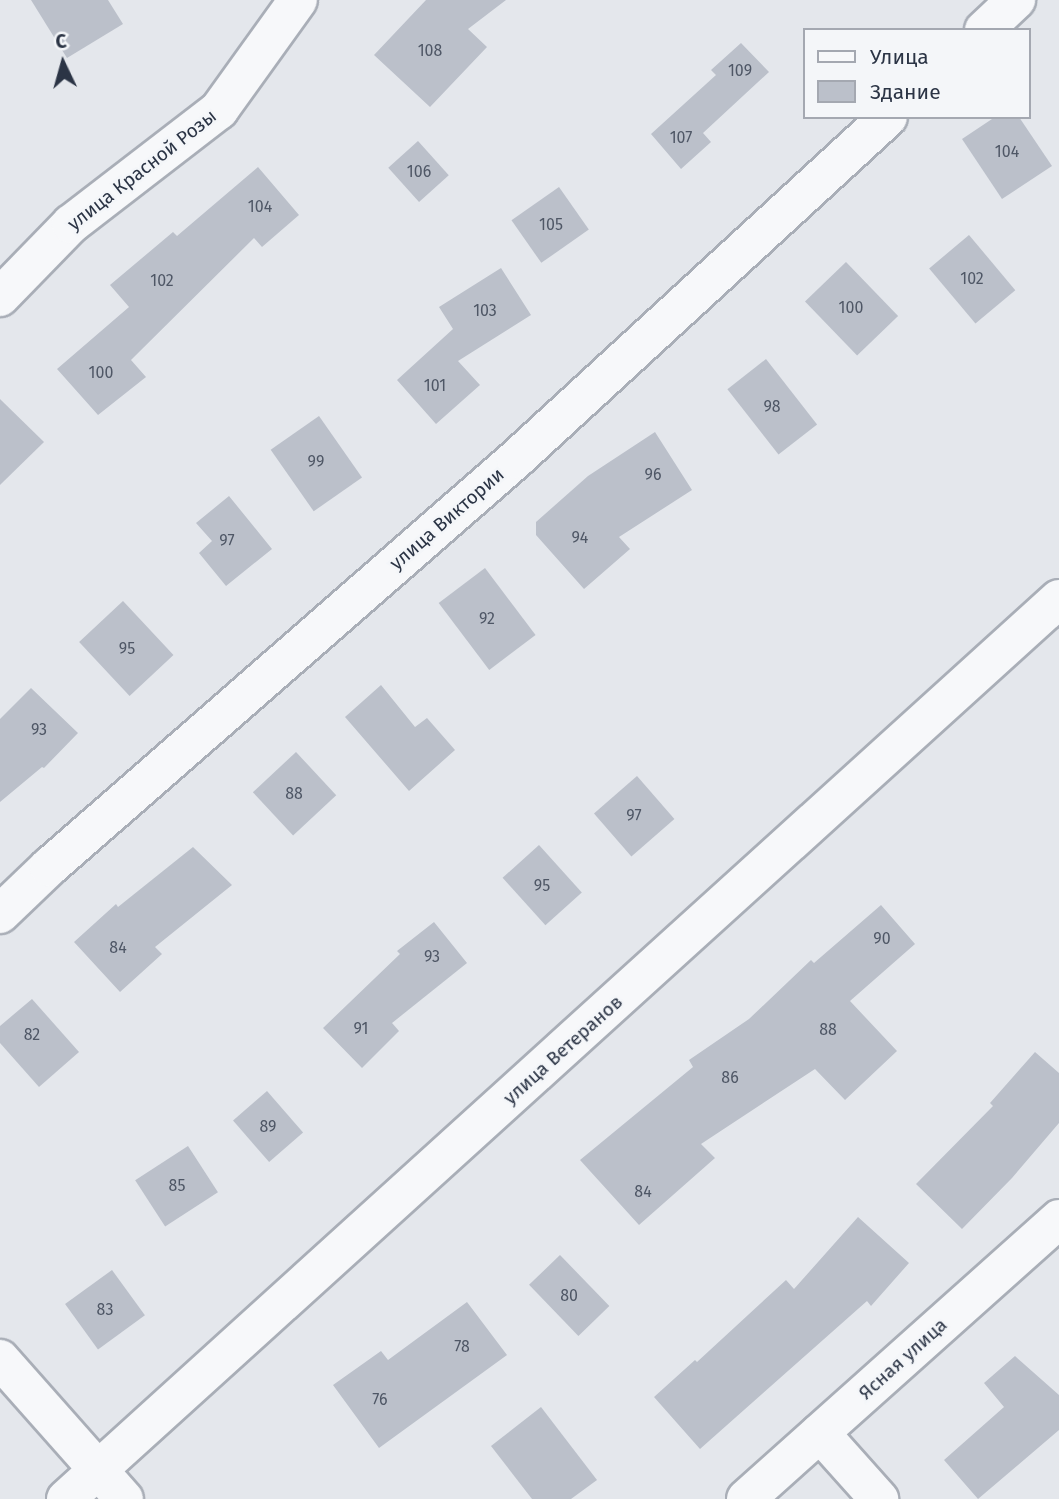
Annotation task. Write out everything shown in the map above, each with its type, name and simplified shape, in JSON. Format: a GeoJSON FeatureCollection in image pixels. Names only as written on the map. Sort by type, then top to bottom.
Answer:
{"type":"FeatureCollection","features":[{"type":"Feature","properties":{"kind":"street","name":"улица Красной Розы"},"geometry":{"type":"LineString","coordinates":[[0,297],[71,224],[219,110],[298,0]]}},
{"type":"Feature","properties":{"kind":"street"},"geometry":{"type":"LineString","coordinates":[[986,28],[1016,0]]}},
{"type":"Feature","properties":{"kind":"street","name":"улица Виктории"},"geometry":{"type":"LineString","coordinates":[[0,914],[49,867],[526,450],[886,119]]}},
{"type":"Feature","properties":{"kind":"street","name":"улица Ветеранов"},"geometry":{"type":"LineString","coordinates":[[66,1499],[1059,599]]}},
{"type":"Feature","properties":{"kind":"street","name":"Ясная улица"},"geometry":{"type":"LineString","coordinates":[[746,1499],[1059,1219]]}},
{"type":"Feature","properties":{"kind":"street"},"geometry":{"type":"LineString","coordinates":[[0,1359],[124,1499]]}},
{"type":"Feature","properties":{"kind":"street"},"geometry":{"type":"LineString","coordinates":[[820,1433],[879,1499]]}},
{"type":"Feature","properties":{"kind":"building"},"geometry":{"type":"Polygon","coordinates":[[[31,0],[108,0],[123,24],[67,58],[31,0]]]}},
{"type":"Feature","properties":{"kind":"building"},"geometry":{"type":"Polygon","coordinates":[[[426,0],[506,0],[468,29],[487,47],[430,107],[374,55],[426,0]]]}},
{"type":"Feature","properties":{"kind":"building"},"geometry":{"type":"Polygon","coordinates":[[[741,43],[769,72],[703,133],[711,142],[681,169],[651,134],[716,75],[711,70],[741,43]]]}},
{"type":"Feature","properties":{"kind":"building"},"geometry":{"type":"Polygon","coordinates":[[[992,119],[1020,119],[1052,166],[1002,199],[962,139],[992,119]]]}},
{"type":"Feature","properties":{"kind":"building"},"geometry":{"type":"Polygon","coordinates":[[[418,141],[449,175],[419,202],[388,168],[418,141]]]}},
{"type":"Feature","properties":{"kind":"building"},"geometry":{"type":"Polygon","coordinates":[[[258,167],[299,215],[262,247],[254,238],[131,360],[146,377],[98,415],[57,369],[129,307],[110,285],[173,232],[177,236],[258,167]]]}},
{"type":"Feature","properties":{"kind":"building"},"geometry":{"type":"Polygon","coordinates":[[[559,187],[589,230],[541,263],[511,220],[559,187]]]}},
{"type":"Feature","properties":{"kind":"building"},"geometry":{"type":"Polygon","coordinates":[[[969,235],[1015,290],[975,324],[929,268],[969,235]]]}},
{"type":"Feature","properties":{"kind":"building"},"geometry":{"type":"Polygon","coordinates":[[[846,262],[898,316],[857,356],[805,302],[846,262]]]}},
{"type":"Feature","properties":{"kind":"building"},"geometry":{"type":"Polygon","coordinates":[[[501,268],[531,315],[458,361],[480,385],[436,424],[397,380],[453,329],[439,307],[501,268]]]}},
{"type":"Feature","properties":{"kind":"building"},"geometry":{"type":"Polygon","coordinates":[[[766,359],[817,424],[778,455],[727,389],[766,359]]]}},
{"type":"Feature","properties":{"kind":"building"},"geometry":{"type":"Polygon","coordinates":[[[0,399],[44,442],[0,485],[0,399]]]}},
{"type":"Feature","properties":{"kind":"building"},"geometry":{"type":"Polygon","coordinates":[[[319,416],[362,477],[314,511],[271,450],[319,416]]]}},
{"type":"Feature","properties":{"kind":"building"},"geometry":{"type":"Polygon","coordinates":[[[655,432],[692,490],[619,537],[630,549],[584,589],[536,535],[536,522],[588,476],[655,432]]]}},
{"type":"Feature","properties":{"kind":"building"},"geometry":{"type":"Polygon","coordinates":[[[229,496],[272,549],[226,586],[199,553],[212,541],[196,523],[229,496]]]}},
{"type":"Feature","properties":{"kind":"building"},"geometry":{"type":"Polygon","coordinates":[[[485,568],[536,635],[489,670],[439,603],[485,568]]]}},
{"type":"Feature","properties":{"kind":"building"},"geometry":{"type":"Polygon","coordinates":[[[123,601],[173,655],[130,696],[79,642],[123,601]]]}},
{"type":"Feature","properties":{"kind":"building"},"geometry":{"type":"Polygon","coordinates":[[[381,685],[415,727],[427,718],[455,750],[409,791],[345,717],[381,685]]]}},
{"type":"Feature","properties":{"kind":"building"},"geometry":{"type":"Polygon","coordinates":[[[31,688],[78,733],[44,768],[0,802],[0,719],[31,688]]]}},
{"type":"Feature","properties":{"kind":"building"},"geometry":{"type":"Polygon","coordinates":[[[296,752],[336,795],[293,835],[253,792],[296,752]]]}},
{"type":"Feature","properties":{"kind":"building"},"geometry":{"type":"Polygon","coordinates":[[[637,776],[674,819],[631,856],[594,813],[637,776]]]}},
{"type":"Feature","properties":{"kind":"building"},"geometry":{"type":"Polygon","coordinates":[[[539,845],[582,893],[545,925],[503,878],[539,845]]]}},
{"type":"Feature","properties":{"kind":"building"},"geometry":{"type":"Polygon","coordinates":[[[193,847],[232,885],[155,947],[162,954],[120,992],[74,942],[116,904],[118,907],[193,847]]]}},
{"type":"Feature","properties":{"kind":"building"},"geometry":{"type":"Polygon","coordinates":[[[881,905],[915,944],[850,1001],[897,1051],[845,1100],[815,1069],[701,1144],[715,1158],[639,1225],[580,1160],[693,1067],[689,1060],[749,1019],[811,960],[814,963],[881,905]]]}},
{"type":"Feature","properties":{"kind":"building"},"geometry":{"type":"Polygon","coordinates":[[[434,922],[467,963],[392,1023],[399,1031],[362,1068],[323,1028],[400,954],[397,951],[434,922]]]}},
{"type":"Feature","properties":{"kind":"building"},"geometry":{"type":"Polygon","coordinates":[[[32,999],[79,1052],[39,1087],[0,1043],[0,1026],[32,999]]]}},
{"type":"Feature","properties":{"kind":"building"},"geometry":{"type":"Polygon","coordinates":[[[1035,1052],[1059,1073],[1059,1123],[1012,1178],[962,1229],[916,1184],[993,1106],[990,1103],[1035,1052]]]}},
{"type":"Feature","properties":{"kind":"building"},"geometry":{"type":"Polygon","coordinates":[[[267,1091],[303,1133],[269,1162],[233,1121],[267,1091]]]}},
{"type":"Feature","properties":{"kind":"building"},"geometry":{"type":"Polygon","coordinates":[[[188,1146],[218,1192],[165,1226],[135,1180],[188,1146]]]}},
{"type":"Feature","properties":{"kind":"building"},"geometry":{"type":"Polygon","coordinates":[[[858,1217],[909,1263],[871,1306],[867,1301],[700,1449],[654,1397],[695,1360],[697,1362],[786,1280],[794,1289],[858,1217]]]}},
{"type":"Feature","properties":{"kind":"building"},"geometry":{"type":"Polygon","coordinates":[[[560,1255],[609,1306],[578,1336],[529,1285],[560,1255]]]}},
{"type":"Feature","properties":{"kind":"building"},"geometry":{"type":"Polygon","coordinates":[[[112,1270],[145,1315],[98,1349],[65,1304],[112,1270]]]}},
{"type":"Feature","properties":{"kind":"building"},"geometry":{"type":"Polygon","coordinates":[[[467,1302],[507,1355],[379,1448],[333,1385],[381,1351],[388,1360],[467,1302]]]}},
{"type":"Feature","properties":{"kind":"building"},"geometry":{"type":"Polygon","coordinates":[[[1015,1356],[1059,1395],[1059,1430],[978,1499],[944,1460],[1004,1407],[984,1383],[1015,1356]]]}},
{"type":"Feature","properties":{"kind":"building"},"geometry":{"type":"Polygon","coordinates":[[[541,1407],[597,1480],[571,1499],[532,1499],[491,1446],[541,1407]]]}}]}
